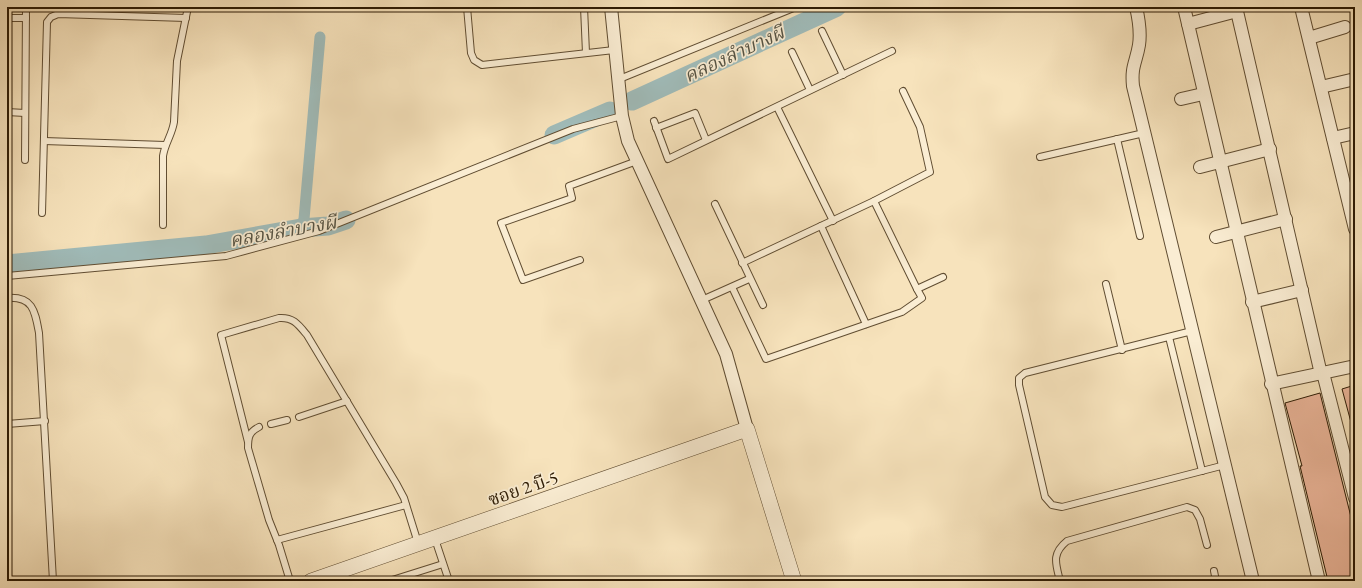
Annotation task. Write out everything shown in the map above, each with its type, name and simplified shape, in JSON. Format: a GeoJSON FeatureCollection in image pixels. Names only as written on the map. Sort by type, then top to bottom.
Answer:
{"type":"FeatureCollection","features":[{"type":"Feature","properties":{"kind":"street"},"geometry":{"type":"LineString","coordinates":[[610,7],[617,80],[622,116],[628,141],[726,354],[747,429],[794,581]]}},
{"type":"Feature","properties":{"kind":"street"},"geometry":{"type":"LineString","coordinates":[[1136,7],[1140,34],[1139,46],[1131,71],[1132,86],[1253,581]]}},
{"type":"Feature","properties":{"kind":"street"},"geometry":{"type":"LineString","coordinates":[[1184,7],[1271,384],[1319,581]]}},
{"type":"Feature","properties":{"kind":"street"},"geometry":{"type":"LineString","coordinates":[[1301,7],[1333,138],[1350,187],[1355,229]]}},
{"type":"Feature","properties":{"kind":"street"},"geometry":{"type":"LineString","coordinates":[[1188,24],[1237,9],[1322,374],[1355,498]]}},
{"type":"Feature","properties":{"kind":"street"},"geometry":{"type":"LineString","coordinates":[[1309,38],[1345,27]]}},
{"type":"Feature","properties":{"kind":"street"},"geometry":{"type":"LineString","coordinates":[[1321,87],[1355,79]]}},
{"type":"Feature","properties":{"kind":"street"},"geometry":{"type":"LineString","coordinates":[[1181,99],[1203,94]]}},
{"type":"Feature","properties":{"kind":"street"},"geometry":{"type":"LineString","coordinates":[[1333,138],[1355,133]]}},
{"type":"Feature","properties":{"kind":"street"},"geometry":{"type":"LineString","coordinates":[[1200,167],[1270,150]]}},
{"type":"Feature","properties":{"kind":"street"},"geometry":{"type":"LineString","coordinates":[[1216,237],[1286,219]]}},
{"type":"Feature","properties":{"kind":"street"},"geometry":{"type":"LineString","coordinates":[[1252,302],[1302,290]]}},
{"type":"Feature","properties":{"kind":"street"},"geometry":{"type":"LineString","coordinates":[[1271,384],[1355,366]]}},
{"type":"Feature","properties":{"kind":"street","name":"ซอย 2 บี-5"},"geometry":{"type":"LineString","coordinates":[[311,581],[419,545],[747,429]]}},
{"type":"Feature","properties":{"kind":"lane"},"geometry":{"type":"LineString","coordinates":[[25,160],[26,7]]}},
{"type":"Feature","properties":{"kind":"lane"},"geometry":{"type":"LineString","coordinates":[[163,225],[163,156],[165,145],[172,132],[174,122],[177,61],[180,39],[188,7]]}},
{"type":"Feature","properties":{"kind":"lane"},"geometry":{"type":"LineString","coordinates":[[467,7],[471,53],[474,60],[482,64],[614,50]]}},
{"type":"Feature","properties":{"kind":"lane"},"geometry":{"type":"LineString","coordinates":[[584,7],[586,53]]}},
{"type":"Feature","properties":{"kind":"lane"},"geometry":{"type":"LineString","coordinates":[[617,80],[796,7]]}},
{"type":"Feature","properties":{"kind":"lane"},"geometry":{"type":"LineString","coordinates":[[42,213],[47,22],[51,17],[58,14],[186,18]]}},
{"type":"Feature","properties":{"kind":"lane"},"geometry":{"type":"LineString","coordinates":[[7,18],[26,18]]}},
{"type":"Feature","properties":{"kind":"lane"},"geometry":{"type":"LineString","coordinates":[[822,31],[843,75]]}},
{"type":"Feature","properties":{"kind":"lane"},"geometry":{"type":"LineString","coordinates":[[654,121],[668,159],[892,51]]}},
{"type":"Feature","properties":{"kind":"lane"},"geometry":{"type":"LineString","coordinates":[[792,52],[810,90]]}},
{"type":"Feature","properties":{"kind":"lane"},"geometry":{"type":"LineString","coordinates":[[742,263],[833,221],[930,172],[920,127],[903,91]]}},
{"type":"Feature","properties":{"kind":"lane"},"geometry":{"type":"LineString","coordinates":[[777,106],[833,221]]}},
{"type":"Feature","properties":{"kind":"lane"},"geometry":{"type":"LineString","coordinates":[[7,112],[25,113]]}},
{"type":"Feature","properties":{"kind":"lane"},"geometry":{"type":"LineString","coordinates":[[656,128],[695,113],[706,140]]}},
{"type":"Feature","properties":{"kind":"lane"},"geometry":{"type":"LineString","coordinates":[[7,276],[226,256],[319,231],[573,129],[622,116]]}},
{"type":"Feature","properties":{"kind":"lane"},"geometry":{"type":"LineString","coordinates":[[1040,157],[1144,133]]}},
{"type":"Feature","properties":{"kind":"lane"},"geometry":{"type":"LineString","coordinates":[[1117,139],[1140,236]]}},
{"type":"Feature","properties":{"kind":"lane"},"geometry":{"type":"LineString","coordinates":[[44,141],[165,145]]}},
{"type":"Feature","properties":{"kind":"lane"},"geometry":{"type":"LineString","coordinates":[[580,260],[522,280],[501,223],[572,198],[569,186],[637,161]]}},
{"type":"Feature","properties":{"kind":"lane"},"geometry":{"type":"LineString","coordinates":[[732,287],[766,359],[902,312],[922,298],[874,201]]}},
{"type":"Feature","properties":{"kind":"lane"},"geometry":{"type":"LineString","coordinates":[[715,204],[749,279],[763,305]]}},
{"type":"Feature","properties":{"kind":"lane"},"geometry":{"type":"LineString","coordinates":[[821,226],[866,324]]}},
{"type":"Feature","properties":{"kind":"lane"},"geometry":{"type":"LineString","coordinates":[[917,289],[943,276]]}},
{"type":"Feature","properties":{"kind":"lane"},"geometry":{"type":"LineString","coordinates":[[702,300],[749,279]]}},
{"type":"Feature","properties":{"kind":"lane"},"geometry":{"type":"LineString","coordinates":[[1106,284],[1122,350]]}},
{"type":"Feature","properties":{"kind":"lane"},"geometry":{"type":"LineString","coordinates":[[7,298],[24,300],[32,306],[36,318],[45,421],[52,581]]}},
{"type":"Feature","properties":{"kind":"lane"},"geometry":{"type":"LineString","coordinates":[[290,581],[269,520],[248,448],[248,442],[221,335],[279,318],[288,317],[297,322],[347,401],[389,470],[406,505],[419,545]]}},
{"type":"Feature","properties":{"kind":"lane"},"geometry":{"type":"LineString","coordinates":[[1192,331],[1122,350],[1025,373],[1019,378],[1019,384],[1045,497],[1052,505],[1062,507],[1225,465]]}},
{"type":"Feature","properties":{"kind":"lane"},"geometry":{"type":"LineString","coordinates":[[1169,337],[1202,471]]}},
{"type":"Feature","properties":{"kind":"lane"},"geometry":{"type":"LineString","coordinates":[[299,417],[347,401]]}},
{"type":"Feature","properties":{"kind":"lane"},"geometry":{"type":"LineString","coordinates":[[271,424],[287,420]]}},
{"type":"Feature","properties":{"kind":"lane"},"geometry":{"type":"LineString","coordinates":[[7,424],[45,421]]}},
{"type":"Feature","properties":{"kind":"lane"},"geometry":{"type":"LineString","coordinates":[[248,442],[251,431],[259,427]]}},
{"type":"Feature","properties":{"kind":"lane"},"geometry":{"type":"LineString","coordinates":[[277,540],[406,505]]}},
{"type":"Feature","properties":{"kind":"lane"},"geometry":{"type":"LineString","coordinates":[[1060,581],[1055,561],[1058,548],[1067,541],[1186,507],[1195,510],[1200,519],[1207,545]]}},
{"type":"Feature","properties":{"kind":"lane"},"geometry":{"type":"LineString","coordinates":[[436,539],[449,581]]}},
{"type":"Feature","properties":{"kind":"lane"},"geometry":{"type":"LineString","coordinates":[[389,581],[443,564]]}},
{"type":"Feature","properties":{"kind":"lane"},"geometry":{"type":"LineString","coordinates":[[1214,570],[1216,581]]}},
{"type":"Feature","properties":{"kind":"building"},"geometry":{"type":"Polygon","coordinates":[[[1355,385],[1355,425],[1352,426],[1342,389],[1355,385]]]}},
{"type":"Feature","properties":{"kind":"building"},"geometry":{"type":"Polygon","coordinates":[[[1320,393],[1355,533],[1355,581],[1328,581],[1300,466],[1302,466],[1285,403],[1320,393]]]}},
{"type":"Feature","properties":{"kind":"waterway","name":"คลองลำบางผี"},"geometry":{"type":"LineString","coordinates":[[632,101],[837,7]]}},
{"type":"Feature","properties":{"kind":"waterway"},"geometry":{"type":"LineString","coordinates":[[301,228],[304,219],[320,37]]}},
{"type":"Feature","properties":{"kind":"waterway","name":"คลองลำบางผี"},"geometry":{"type":"LineString","coordinates":[[554,135],[610,111]]}},
{"type":"Feature","properties":{"kind":"waterway","name":"คลองลำบางผี"},"geometry":{"type":"LineString","coordinates":[[7,264],[206,245],[301,228],[328,226],[346,220]]}}]}
